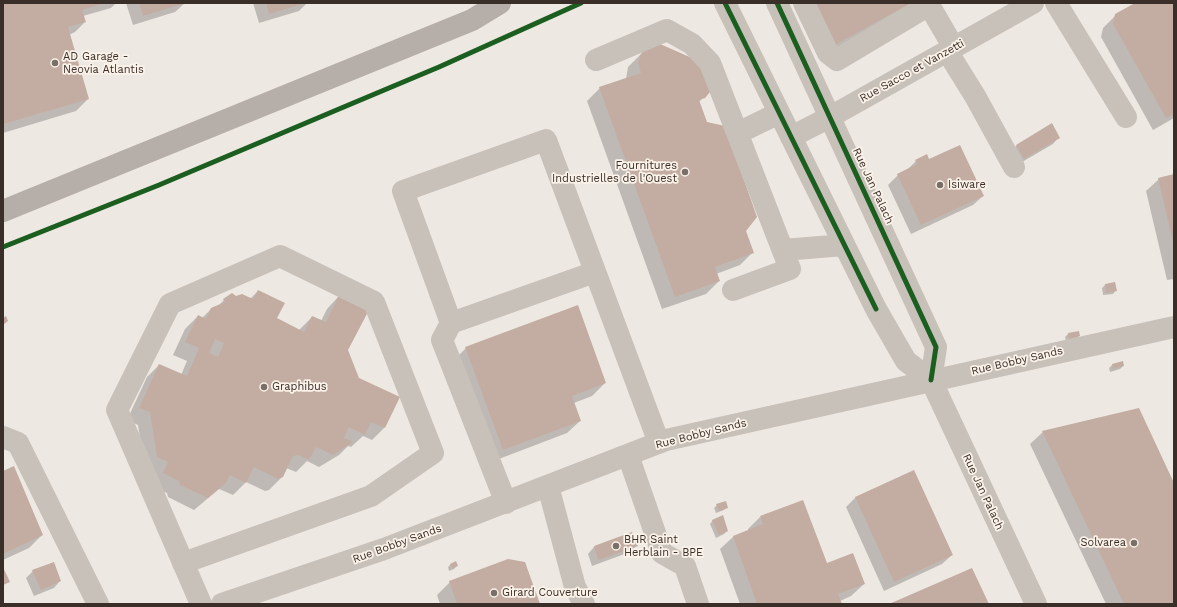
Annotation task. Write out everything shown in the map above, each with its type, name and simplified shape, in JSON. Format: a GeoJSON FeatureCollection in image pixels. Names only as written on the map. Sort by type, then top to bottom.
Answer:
{"type":"FeatureCollection","features":[{"type":"Feature","properties":{"kind":"main road"},"geometry":{"type":"LineString","coordinates":[[3,210],[472,20],[500,3]]}},
{"type":"Feature","properties":{"kind":"street","name":"Rue Jan Palach"},"geometry":{"type":"LineString","coordinates":[[725,3],[876,309],[906,361],[931,380],[1036,604]]}},
{"type":"Feature","properties":{"kind":"street","name":"Rue Jan Palach"},"geometry":{"type":"LineString","coordinates":[[778,3],[936,347],[931,380]]}},
{"type":"Feature","properties":{"kind":"street"},"geometry":{"type":"LineString","coordinates":[[804,3],[828,53],[837,60],[929,6],[950,50],[1014,167]]}},
{"type":"Feature","properties":{"kind":"street","name":"Rue Sacco et Vanzetti"},"geometry":{"type":"LineString","coordinates":[[791,137],[830,117],[1033,3]]}},
{"type":"Feature","properties":{"kind":"street"},"geometry":{"type":"LineString","coordinates":[[1056,3],[1126,117]]}},
{"type":"Feature","properties":{"kind":"street"},"geometry":{"type":"LineString","coordinates":[[596,60],[667,30],[692,44],[710,63],[790,270],[733,290]]}},
{"type":"Feature","properties":{"kind":"street"},"geometry":{"type":"LineString","coordinates":[[738,133],[779,113]]}},
{"type":"Feature","properties":{"kind":"street"},"geometry":{"type":"LineString","coordinates":[[451,323],[403,191],[546,140],[659,443]]}},
{"type":"Feature","properties":{"kind":"street"},"geometry":{"type":"LineString","coordinates":[[783,250],[844,245]]}},
{"type":"Feature","properties":{"kind":"street"},"geometry":{"type":"LineString","coordinates":[[183,563],[372,496],[433,452],[374,302],[280,256],[170,304],[117,410],[183,563],[201,604]]}},
{"type":"Feature","properties":{"kind":"street"},"geometry":{"type":"LineString","coordinates":[[506,502],[442,340],[451,323],[595,272]]}},
{"type":"Feature","properties":{"kind":"street","name":"Rue Bobby Sands"},"geometry":{"type":"LineString","coordinates":[[222,604],[384,549],[659,443],[931,380],[1174,327]]}},
{"type":"Feature","properties":{"kind":"street"},"geometry":{"type":"LineString","coordinates":[[3,438],[18,443],[98,604]]}},
{"type":"Feature","properties":{"kind":"street"},"geometry":{"type":"LineString","coordinates":[[628,455],[662,553],[685,566],[698,604]]}},
{"type":"Feature","properties":{"kind":"street"},"geometry":{"type":"LineString","coordinates":[[548,486],[575,587],[584,604]]}},
{"type":"Feature","properties":{"kind":"building","name":"AD Garage - Neovia Atlantis"},"geometry":{"type":"Polygon","coordinates":[[[3,3],[104,3],[82,10],[86,22],[68,27],[89,99],[3,124],[3,3]]]}},
{"type":"Feature","properties":{"kind":"building"},"geometry":{"type":"Polygon","coordinates":[[[139,3],[185,3],[143,16],[139,3]]]}},
{"type":"Feature","properties":{"kind":"building"},"geometry":{"type":"Polygon","coordinates":[[[266,3],[305,3],[269,14],[266,3]]]}},
{"type":"Feature","properties":{"kind":"building"},"geometry":{"type":"Polygon","coordinates":[[[814,3],[911,3],[835,45],[814,3]]]}},
{"type":"Feature","properties":{"kind":"building"},"geometry":{"type":"Polygon","coordinates":[[[1135,3],[1174,3],[1174,114],[1166,118],[1113,24],[1115,14],[1135,3]]]}},
{"type":"Feature","properties":{"kind":"building","name":"Fournitures Industrielles de l'Ouest"},"geometry":{"type":"Polygon","coordinates":[[[660,44],[701,62],[715,86],[705,98],[699,100],[707,122],[725,126],[757,217],[746,231],[754,253],[715,267],[720,281],[675,297],[599,87],[641,73],[638,63],[641,54],[644,50],[660,44]]]}},
{"type":"Feature","properties":{"kind":"building"},"geometry":{"type":"Polygon","coordinates":[[[1052,123],[1060,138],[1024,159],[1016,145],[1052,123]]]}},
{"type":"Feature","properties":{"kind":"building","name":"Isiware"},"geometry":{"type":"Polygon","coordinates":[[[960,145],[984,196],[921,225],[897,174],[917,164],[915,160],[927,154],[929,159],[960,145]]]}},
{"type":"Feature","properties":{"kind":"building"},"geometry":{"type":"Polygon","coordinates":[[[1174,174],[1174,241],[1173,242],[1158,178],[1174,174]]]}},
{"type":"Feature","properties":{"kind":"building"},"geometry":{"type":"Polygon","coordinates":[[[1115,282],[1117,291],[1106,293],[1105,284],[1115,282]]]}},
{"type":"Feature","properties":{"kind":"building","name":"Graphibus"},"geometry":{"type":"Polygon","coordinates":[[[258,290],[285,303],[277,318],[304,332],[312,316],[326,322],[339,295],[369,310],[348,350],[359,378],[400,397],[385,428],[371,422],[365,435],[349,427],[344,438],[353,442],[333,455],[316,447],[309,460],[298,455],[293,456],[283,477],[278,479],[254,467],[246,483],[230,475],[226,483],[208,498],[180,485],[179,481],[163,473],[168,462],[157,457],[150,412],[139,408],[159,364],[187,376],[199,348],[185,342],[198,315],[206,319],[211,308],[225,302],[223,299],[232,293],[236,296],[242,294],[253,299],[258,290]],[[215,339],[209,353],[218,357],[224,343],[215,339]]]}},
{"type":"Feature","properties":{"kind":"building"},"geometry":{"type":"Polygon","coordinates":[[[578,305],[606,383],[572,396],[581,421],[503,450],[465,347],[578,305]]]}},
{"type":"Feature","properties":{"kind":"building"},"geometry":{"type":"Polygon","coordinates":[[[6,316],[8,321],[3,325],[3,318],[6,316]]]}},
{"type":"Feature","properties":{"kind":"building"},"geometry":{"type":"Polygon","coordinates":[[[1079,331],[1080,336],[1069,339],[1068,333],[1079,331]]]}},
{"type":"Feature","properties":{"kind":"building"},"geometry":{"type":"Polygon","coordinates":[[[1123,361],[1124,366],[1113,369],[1112,364],[1123,361]]]}},
{"type":"Feature","properties":{"kind":"building","name":"Solvarea"},"geometry":{"type":"Polygon","coordinates":[[[1139,408],[1174,483],[1174,604],[1124,604],[1042,431],[1139,408]]]}},
{"type":"Feature","properties":{"kind":"building"},"geometry":{"type":"Polygon","coordinates":[[[14,466],[43,535],[3,554],[3,471],[14,466]]]}},
{"type":"Feature","properties":{"kind":"building"},"geometry":{"type":"Polygon","coordinates":[[[914,470],[953,555],[894,582],[855,497],[914,470]]]}},
{"type":"Feature","properties":{"kind":"building"},"geometry":{"type":"Polygon","coordinates":[[[803,500],[827,563],[853,553],[865,584],[838,594],[842,604],[757,604],[733,536],[763,524],[760,516],[803,500]]]}},
{"type":"Feature","properties":{"kind":"building"},"geometry":{"type":"Polygon","coordinates":[[[726,501],[728,508],[719,511],[716,504],[726,501]]]}},
{"type":"Feature","properties":{"kind":"building"},"geometry":{"type":"Polygon","coordinates":[[[723,515],[728,531],[719,535],[712,520],[723,515]]]}},
{"type":"Feature","properties":{"kind":"building","name":"BHR Saint Herblain - BPE"},"geometry":{"type":"Polygon","coordinates":[[[632,532],[638,546],[598,560],[594,546],[632,532]]]}},
{"type":"Feature","properties":{"kind":"building","name":"Girard Couverture"},"geometry":{"type":"Polygon","coordinates":[[[508,559],[525,562],[540,604],[457,604],[449,581],[508,559]]]}},
{"type":"Feature","properties":{"kind":"building"},"geometry":{"type":"Polygon","coordinates":[[[456,561],[458,566],[452,568],[450,564],[456,561]]]}},
{"type":"Feature","properties":{"kind":"building"},"geometry":{"type":"Polygon","coordinates":[[[54,562],[61,581],[41,590],[32,570],[54,562]]]}},
{"type":"Feature","properties":{"kind":"building"},"geometry":{"type":"Polygon","coordinates":[[[3,567],[10,582],[3,585],[3,567]]]}},
{"type":"Feature","properties":{"kind":"building"},"geometry":{"type":"Polygon","coordinates":[[[972,568],[989,604],[889,604],[972,568]]]}},
{"type":"Feature","properties":{"kind":"cycle path"},"geometry":{"type":"LineString","coordinates":[[3,247],[159,185],[439,67],[581,3]]}},
{"type":"Feature","properties":{"kind":"cycle path"},"geometry":{"type":"LineString","coordinates":[[725,3],[876,309]]}},
{"type":"Feature","properties":{"kind":"cycle path"},"geometry":{"type":"LineString","coordinates":[[777,3],[936,347],[931,380]]}},
{"type":"Feature","properties":{"kind":"place","name":"AD Garage - Neovia Atlantis"},"geometry":{"type":"Point","coordinates":[55,63]}},
{"type":"Feature","properties":{"kind":"place","name":"Fournitures Industrielles de l'Ouest"},"geometry":{"type":"Point","coordinates":[685,172]}},
{"type":"Feature","properties":{"kind":"place","name":"Isiware"},"geometry":{"type":"Point","coordinates":[940,185]}},
{"type":"Feature","properties":{"kind":"place","name":"Graphibus"},"geometry":{"type":"Point","coordinates":[264,387]}},
{"type":"Feature","properties":{"kind":"place","name":"Solvarea"},"geometry":{"type":"Point","coordinates":[1134,543]}},
{"type":"Feature","properties":{"kind":"place","name":"BHR Saint Herblain - BPE"},"geometry":{"type":"Point","coordinates":[616,546]}},
{"type":"Feature","properties":{"kind":"place","name":"Girard Couverture"},"geometry":{"type":"Point","coordinates":[494,593]}}]}
